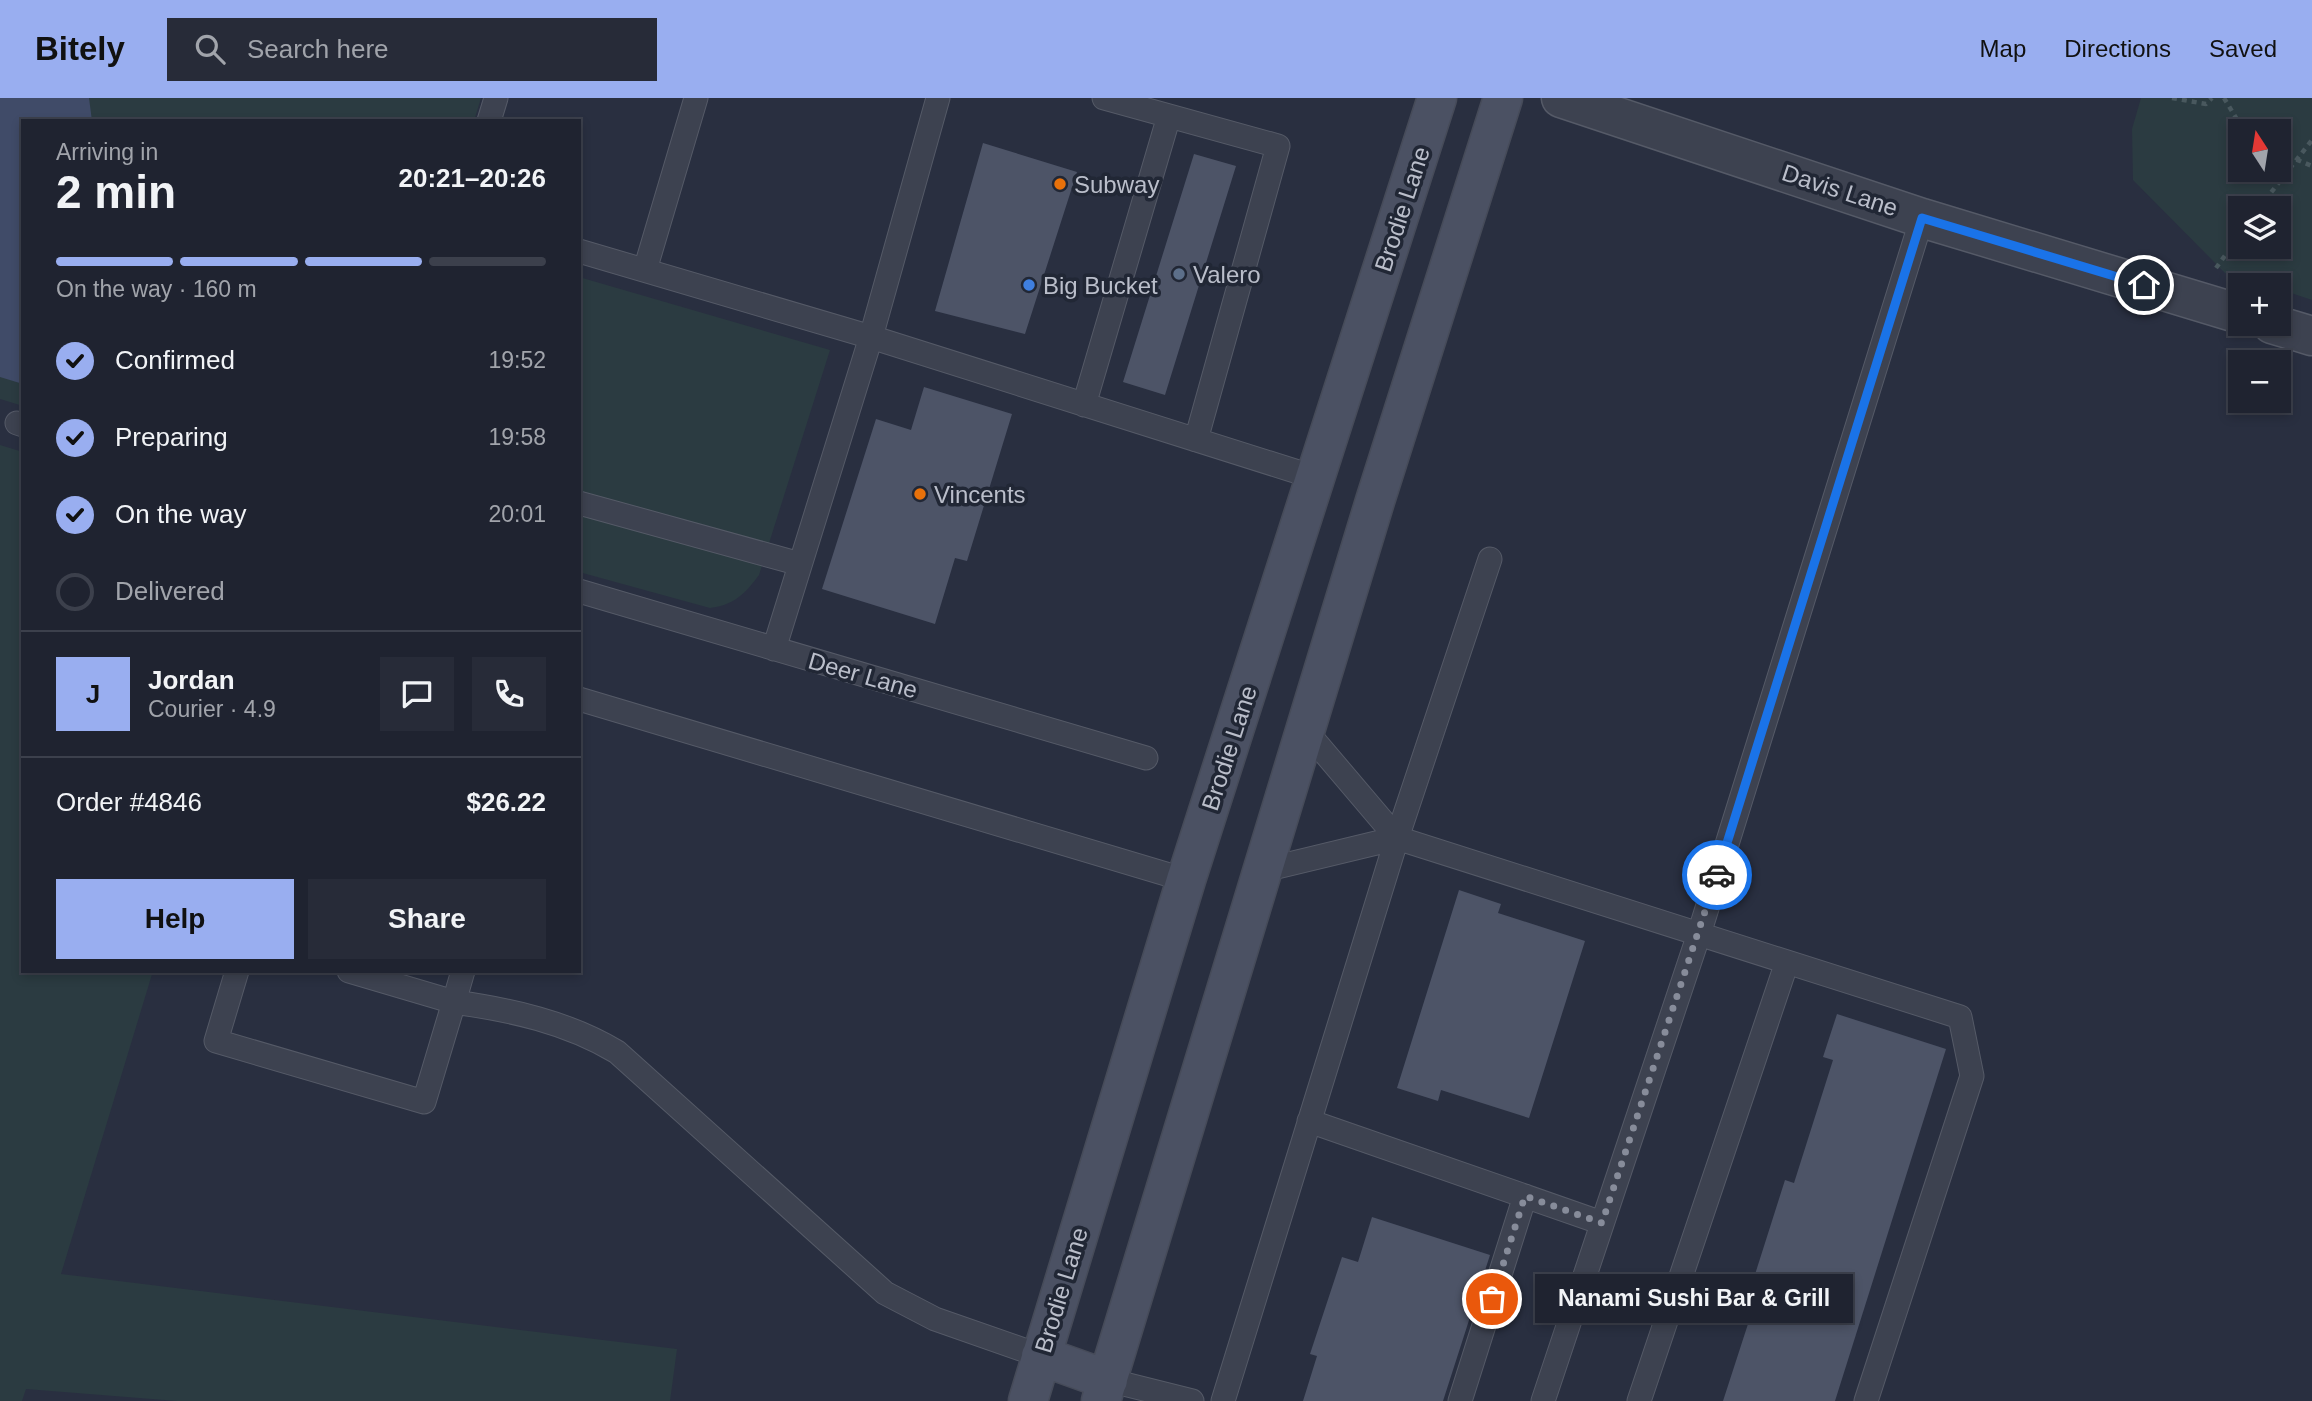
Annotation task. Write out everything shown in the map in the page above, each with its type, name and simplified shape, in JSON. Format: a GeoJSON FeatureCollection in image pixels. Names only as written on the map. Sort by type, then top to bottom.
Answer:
{"type":"FeatureCollection","features":[{"type":"Feature","properties":{"kind":"main road","name":"Brodie Lane"},"geometry":{"type":"LineString","coordinates":[[1028,1401],[1186,880],[1437,98]]}},
{"type":"Feature","properties":{"kind":"main road"},"geometry":{"type":"LineString","coordinates":[[1041,1356],[1105,1390],[1376,501],[1503,98]]}},
{"type":"Feature","properties":{"kind":"street","name":"Davis Lane"},"geometry":{"type":"LineString","coordinates":[[1562,98],[1922,218],[2228,310]]}},
{"type":"Feature","properties":{"kind":"street"},"geometry":{"type":"LineString","coordinates":[[2291,330],[2312,336]]}},
{"type":"Feature","properties":{"kind":"lane"},"geometry":{"type":"LineString","coordinates":[[490,119],[496,98]]}},
{"type":"Feature","properties":{"kind":"lane"},"geometry":{"type":"LineString","coordinates":[[645,270],[696,98]]}},
{"type":"Feature","properties":{"kind":"lane"},"geometry":{"type":"LineString","coordinates":[[774,649],[871,337],[938,98]]}},
{"type":"Feature","properties":{"kind":"lane"},"geometry":{"type":"LineString","coordinates":[[1104,98],[1278,146],[1196,440]]}},
{"type":"Feature","properties":{"kind":"lane"},"geometry":{"type":"LineString","coordinates":[[1084,405],[1169,116]]}},
{"type":"Feature","properties":{"kind":"lane"},"geometry":{"type":"LineString","coordinates":[[1543,1401],[1699,934],[1922,218]]}},
{"type":"Feature","properties":{"kind":"lane"},"geometry":{"type":"LineString","coordinates":[[581,252],[871,337],[1317,478]]}},
{"type":"Feature","properties":{"kind":"lane"},"geometry":{"type":"LineString","coordinates":[[581,504],[800,564]]}},
{"type":"Feature","properties":{"kind":"lane"},"geometry":{"type":"LineString","coordinates":[[1223,1401],[1397,838],[1490,559]]}},
{"type":"Feature","properties":{"kind":"lane","name":"Deer Lane"},"geometry":{"type":"LineString","coordinates":[[581,592],[1146,758]]}},
{"type":"Feature","properties":{"kind":"lane"},"geometry":{"type":"LineString","coordinates":[[581,700],[1186,880]]}},
{"type":"Feature","properties":{"kind":"lane"},"geometry":{"type":"LineString","coordinates":[[1307,732],[1397,838]]}},
{"type":"Feature","properties":{"kind":"lane"},"geometry":{"type":"LineString","coordinates":[[1264,870],[1397,838],[1959,1017],[1972,1076],[1866,1401]]}},
{"type":"Feature","properties":{"kind":"lane"},"geometry":{"type":"LineString","coordinates":[[1639,1401],[1787,962]]}},
{"type":"Feature","properties":{"kind":"lane"},"geometry":{"type":"LineString","coordinates":[[236,973],[216,1041],[424,1102],[462,973]]}},
{"type":"Feature","properties":{"kind":"lane"},"geometry":{"type":"LineString","coordinates":[[356,973],[454,1002],[530,1017],[587,1034],[625,1059],[885,1293],[935,1319],[1041,1356]]}},
{"type":"Feature","properties":{"kind":"lane"},"geometry":{"type":"LineString","coordinates":[[1309,1121],[1602,1223]]}},
{"type":"Feature","properties":{"kind":"lane"},"geometry":{"type":"LineString","coordinates":[[1460,1401],[1525,1196]]}},
{"type":"Feature","properties":{"kind":"lane"},"geometry":{"type":"LineString","coordinates":[[1105,1390],[1192,1401]]}},
{"type":"Feature","properties":{"kind":"path"},"geometry":{"type":"LineString","coordinates":[[2172,98],[2206,104],[2212,98]]}},
{"type":"Feature","properties":{"kind":"path"},"geometry":{"type":"LineString","coordinates":[[2224,98],[2237,119]]}},
{"type":"Feature","properties":{"kind":"path"},"geometry":{"type":"LineString","coordinates":[[2268,196],[2312,141]]}},
{"type":"Feature","properties":{"kind":"path"},"geometry":{"type":"LineString","coordinates":[[2291,157],[2312,166]]}},
{"type":"Feature","properties":{"kind":"shaded area"},"geometry":{"type":"Polygon","coordinates":[[[0,98],[481,98],[475,119],[21,119],[21,405],[0,399],[0,98]]]}},
{"type":"Feature","properties":{"kind":"shaded area"},"geometry":{"type":"Polygon","coordinates":[[[2141,98],[2312,98],[2312,300],[2291,293],[2291,273],[2225,273],[2133,180],[2132,129],[2141,98]]]}},
{"type":"Feature","properties":{"kind":"shaded area"},"geometry":{"type":"Polygon","coordinates":[[[581,278],[830,350],[759,575],[744,593],[732,601],[710,608],[581,573],[581,278]]]}},
{"type":"Feature","properties":{"kind":"shaded area"},"geometry":{"type":"Polygon","coordinates":[[[0,445],[21,451],[21,973],[152,973],[61,1274],[677,1349],[670,1401],[177,1401],[26,1389],[22,1401],[0,1401],[0,445]]]}},
{"type":"Feature","properties":{"kind":"water"},"geometry":{"type":"Polygon","coordinates":[[[0,98],[89,98],[92,119],[21,119],[21,383],[0,377],[0,98]]]}},
{"type":"Feature","properties":{"kind":"building"},"geometry":{"type":"Polygon","coordinates":[[[983,143],[1077,172],[1025,334],[935,311],[983,143]]]}},
{"type":"Feature","properties":{"kind":"building","name":"Valero"},"geometry":{"type":"Polygon","coordinates":[[[1194,154],[1236,166],[1165,395],[1123,382],[1194,154]]]}},
{"type":"Feature","properties":{"kind":"building","name":"Vincents"},"geometry":{"type":"Polygon","coordinates":[[[924,387],[1012,414],[967,561],[955,558],[935,624],[822,589],[876,419],[911,430],[924,387]]]}},
{"type":"Feature","properties":{"kind":"building"},"geometry":{"type":"Polygon","coordinates":[[[1459,890],[1501,904],[1498,913],[1585,941],[1529,1118],[1441,1090],[1438,1101],[1397,1088],[1459,890]]]}},
{"type":"Feature","properties":{"kind":"building"},"geometry":{"type":"Polygon","coordinates":[[[1837,1014],[1946,1049],[1835,1401],[1723,1401],[1759,1290],[1751,1287],[1785,1180],[1794,1183],[1833,1060],[1823,1057],[1837,1014]]]}},
{"type":"Feature","properties":{"kind":"building"},"geometry":{"type":"Polygon","coordinates":[[[1372,1217],[1490,1255],[1443,1401],[1303,1401],[1317,1356],[1310,1354],[1342,1257],[1358,1262],[1372,1217]]]}},
{"type":"Feature","properties":{"kind":"way so far"},"geometry":{"type":"LineString","coordinates":[[1492,1299],[1525,1196],[1602,1223],[1717,875]]}},
{"type":"Feature","properties":{"kind":"place","name":"Subway"},"geometry":{"type":"Point","coordinates":[1060,184]}},
{"type":"Feature","properties":{"kind":"place","name":"Valero"},"geometry":{"type":"Point","coordinates":[1179,274]}},
{"type":"Feature","properties":{"kind":"place","name":"Big Bucket"},"geometry":{"type":"Point","coordinates":[1029,285]}},
{"type":"Feature","properties":{"kind":"place","name":"Vincents"},"geometry":{"type":"Point","coordinates":[920,494]}},
{"type":"Feature","properties":{"kind":"place","name":"Nanami Sushi Bar & Grill"},"geometry":{"type":"Point","coordinates":[1492,1299]}},
{"type":"Feature","properties":{"kind":"route"},"geometry":{"type":"LineString","coordinates":[[1717,875],[1922,218],[2144,285]]}}]}
